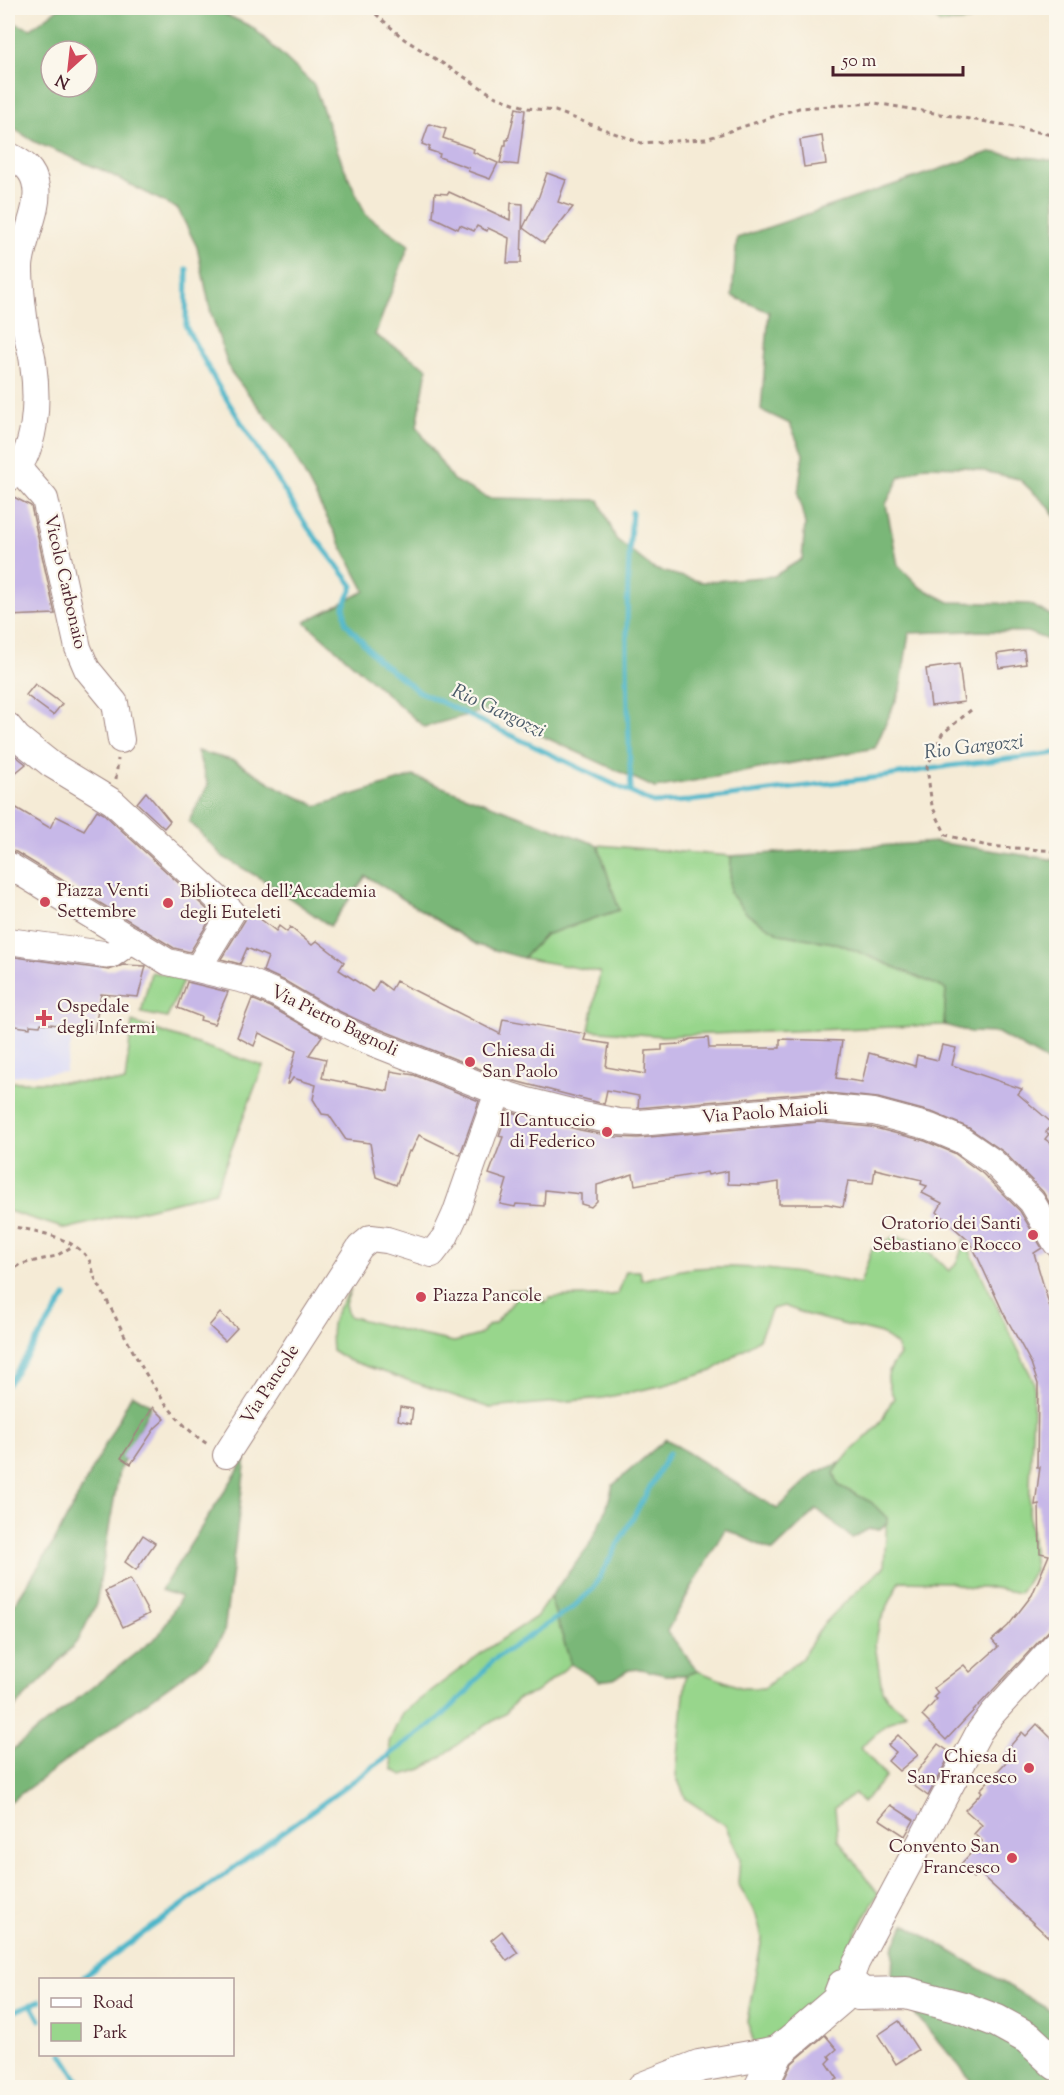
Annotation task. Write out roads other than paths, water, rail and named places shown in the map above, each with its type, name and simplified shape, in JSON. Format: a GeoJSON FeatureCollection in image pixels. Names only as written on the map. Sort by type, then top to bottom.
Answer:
{"type":"FeatureCollection","features":[{"type":"Feature","properties":{"kind":"main road"},"geometry":{"type":"LineString","coordinates":[[760,2088],[777,2052],[849,1992],[906,1993],[963,2008],[997,2021],[1028,2038],[1056,2064]]}},
{"type":"Feature","properties":{"kind":"main road"},"geometry":{"type":"LineString","coordinates":[[643,2088],[699,2066],[777,2052]]}},
{"type":"Feature","properties":{"kind":"street"},"geometry":{"type":"LineString","coordinates":[[8,155],[22,162],[33,173],[37,189],[20,266],[26,330],[34,370],[32,431],[26,452],[13,474]]}},
{"type":"Feature","properties":{"kind":"street","name":"Vicolo Carbonaio"},"geometry":{"type":"LineString","coordinates":[[13,474],[45,499],[78,648],[87,669],[114,703],[121,740]]}},
{"type":"Feature","properties":{"kind":"street"},"geometry":{"type":"LineString","coordinates":[[8,726],[18,738],[52,765],[114,802],[232,912],[198,968]]}},
{"type":"Feature","properties":{"kind":"street"},"geometry":{"type":"LineString","coordinates":[[8,865],[132,940],[111,955],[8,941]]}},
{"type":"Feature","properties":{"kind":"street","name":"Via Pietro Bagnoli"},"geometry":{"type":"LineString","coordinates":[[132,940],[168,962],[248,981],[278,994],[358,1037],[498,1092]]}},
{"type":"Feature","properties":{"kind":"street","name":"Via Paolo Maioli"},"geometry":{"type":"LineString","coordinates":[[498,1092],[619,1122],[639,1123],[819,1107],[874,1112],[930,1126],[961,1140],[993,1162],[1032,1202],[1056,1243]]}},
{"type":"Feature","properties":{"kind":"street","name":"Via Pancole"},"geometry":{"type":"LineString","coordinates":[[226,1455],[360,1246],[371,1238],[387,1240],[432,1254],[445,1237],[455,1215],[498,1092]]}},
{"type":"Feature","properties":{"kind":"street"},"geometry":{"type":"LineString","coordinates":[[849,1992],[856,1963],[979,1732],[992,1714],[1056,1644]]}},
{"type":"Feature","properties":{"kind":"waterway","name":"Rio Gargozzi"},"geometry":{"type":"LineString","coordinates":[[187,269],[186,327],[217,384],[308,528],[353,586],[344,606],[346,623],[377,659],[418,691],[653,803],[690,801],[1056,753]]}},
{"type":"Feature","properties":{"kind":"waterway"},"geometry":{"type":"LineString","coordinates":[[631,792],[627,617],[632,512]]}},
{"type":"Feature","properties":{"kind":"waterway"},"geometry":{"type":"LineString","coordinates":[[8,1384],[66,1296]]}},
{"type":"Feature","properties":{"kind":"waterway"},"geometry":{"type":"LineString","coordinates":[[82,1978],[439,1719],[466,1693],[493,1660],[572,1608],[593,1589],[669,1453]]}},
{"type":"Feature","properties":{"kind":"waterway"},"geometry":{"type":"LineString","coordinates":[[8,2014],[39,2001]]}},
{"type":"Feature","properties":{"kind":"waterway"},"geometry":{"type":"LineString","coordinates":[[31,2004],[39,2018]]}},
{"type":"Feature","properties":{"kind":"waterway"},"geometry":{"type":"LineString","coordinates":[[63,2056],[83,2088]]}},
{"type":"Feature","properties":{"kind":"place","name":"Piazza Venti Settembre"},"geometry":{"type":"Point","coordinates":[45,902]}},
{"type":"Feature","properties":{"kind":"place","name":"Biblioteca dell'Accademia degli Euteleti"},"geometry":{"type":"Point","coordinates":[168,903]}},
{"type":"Feature","properties":{"kind":"place","name":"Ospedale degli Infermi"},"geometry":{"type":"Point","coordinates":[44,1018]}},
{"type":"Feature","properties":{"kind":"place","name":"Chiesa di San Paolo"},"geometry":{"type":"Point","coordinates":[470,1062]}},
{"type":"Feature","properties":{"kind":"place","name":"Il Cantuccio di Federico"},"geometry":{"type":"Point","coordinates":[607,1132]}},
{"type":"Feature","properties":{"kind":"place","name":"Oratorio dei Santi Sebastiano e Rocco"},"geometry":{"type":"Point","coordinates":[1033,1235]}},
{"type":"Feature","properties":{"kind":"place","name":"Piazza Pancole"},"geometry":{"type":"Point","coordinates":[421,1297]}},
{"type":"Feature","properties":{"kind":"place","name":"Chiesa di San Francesco"},"geometry":{"type":"Point","coordinates":[1029,1768]}},
{"type":"Feature","properties":{"kind":"place","name":"Convento San Francesco"},"geometry":{"type":"Point","coordinates":[1012,1858]}}]}
